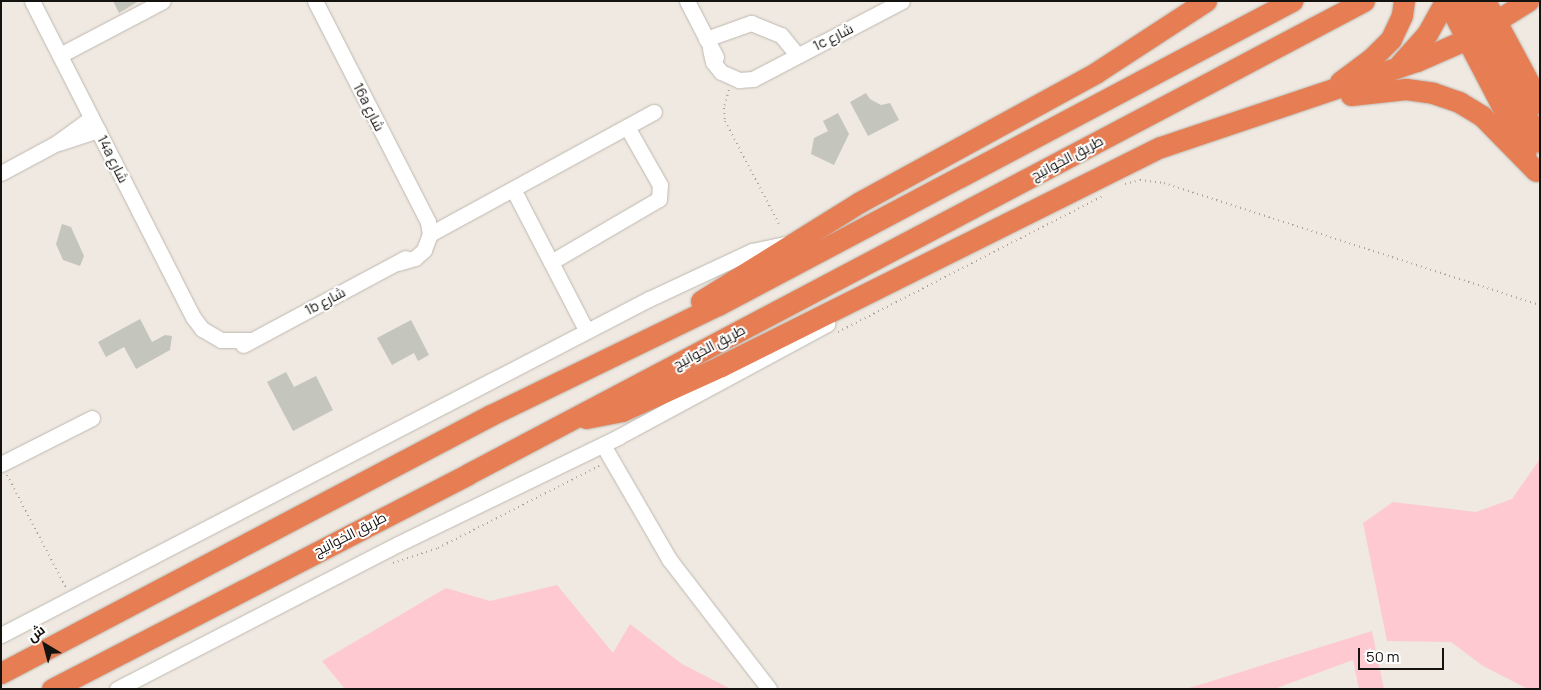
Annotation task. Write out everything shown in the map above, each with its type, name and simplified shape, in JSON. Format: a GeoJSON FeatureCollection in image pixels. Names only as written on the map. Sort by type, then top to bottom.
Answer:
{"type":"FeatureCollection","features":[{"type":"Feature","properties":{"kind":"highway"},"geometry":{"type":"LineString","coordinates":[[643,342],[791,243],[915,170],[1088,77],[1206,1]]}},
{"type":"Feature","properties":{"kind":"highway"},"geometry":{"type":"LineString","coordinates":[[1,673],[491,415],[643,342],[1292,1]]}},
{"type":"Feature","properties":{"kind":"highway","name":"طريق الخوانيج"},"geometry":{"type":"LineString","coordinates":[[52,689],[573,418],[1364,1]]}},
{"type":"Feature","properties":{"kind":"highway"},"geometry":{"type":"LineString","coordinates":[[1335,88],[1391,39],[1402,16],[1404,1]]}},
{"type":"Feature","properties":{"kind":"highway"},"geometry":{"type":"LineString","coordinates":[[1392,71],[1427,34],[1446,1],[1481,30],[1540,103]]}},
{"type":"Feature","properties":{"kind":"highway"},"geometry":{"type":"LineString","coordinates":[[1466,1],[1540,142]]}},
{"type":"Feature","properties":{"kind":"highway"},"geometry":{"type":"LineString","coordinates":[[1485,1],[1481,30],[1538,174]]}},
{"type":"Feature","properties":{"kind":"highway"},"geometry":{"type":"LineString","coordinates":[[1510,1],[1524,1]]}},
{"type":"Feature","properties":{"kind":"highway"},"geometry":{"type":"LineString","coordinates":[[573,418],[593,418],[622,411],[721,366],[1161,147],[1335,88],[1392,71],[1481,30],[1528,1]]}},
{"type":"Feature","properties":{"kind":"highway"},"geometry":{"type":"LineString","coordinates":[[1335,88],[1351,95],[1406,89],[1433,93],[1459,102],[1482,116],[1538,174]]}},
{"type":"Feature","properties":{"kind":"street","name":"14a شارع"},"geometry":{"type":"LineString","coordinates":[[32,1],[193,317],[199,335],[220,344]]}},
{"type":"Feature","properties":{"kind":"street"},"geometry":{"type":"LineString","coordinates":[[60,55],[163,1]]}},
{"type":"Feature","properties":{"kind":"street","name":"16a شارع"},"geometry":{"type":"LineString","coordinates":[[315,1],[422,212],[425,240]]}},
{"type":"Feature","properties":{"kind":"street"},"geometry":{"type":"LineString","coordinates":[[687,1],[708,44],[720,61],[733,74]]}},
{"type":"Feature","properties":{"kind":"street","name":"1c شارع"},"geometry":{"type":"LineString","coordinates":[[733,74],[746,80],[765,72],[902,1]]}},
{"type":"Feature","properties":{"kind":"street"},"geometry":{"type":"LineString","coordinates":[[708,44],[751,23],[781,34],[797,55]]}},
{"type":"Feature","properties":{"kind":"street","name":"1b شارع"},"geometry":{"type":"LineString","coordinates":[[220,344],[251,340],[398,263],[425,240],[513,189],[654,112]]}},
{"type":"Feature","properties":{"kind":"street"},"geometry":{"type":"LineString","coordinates":[[1,172],[95,124]]}},
{"type":"Feature","properties":{"kind":"street"},"geometry":{"type":"LineString","coordinates":[[551,262],[659,199],[660,186],[627,127]]}},
{"type":"Feature","properties":{"kind":"street"},"geometry":{"type":"LineString","coordinates":[[513,189],[586,330]]}},
{"type":"Feature","properties":{"kind":"street"},"geometry":{"type":"LineString","coordinates":[[1,635],[586,330],[752,251],[791,243]]}},
{"type":"Feature","properties":{"kind":"street"},"geometry":{"type":"LineString","coordinates":[[117,689],[398,544],[603,445],[867,302],[890,283]]}},
{"type":"Feature","properties":{"kind":"street"},"geometry":{"type":"LineString","coordinates":[[1,464],[92,418]]}},
{"type":"Feature","properties":{"kind":"street"},"geometry":{"type":"LineString","coordinates":[[603,445],[669,559],[770,689]]}},
{"type":"Feature","properties":{"kind":"path"},"geometry":{"type":"LineString","coordinates":[[733,74],[725,102],[725,121],[779,224]]}},
{"type":"Feature","properties":{"kind":"path"},"geometry":{"type":"LineString","coordinates":[[1118,188],[1140,180],[1164,183],[1540,305]]}},
{"type":"Feature","properties":{"kind":"path"},"geometry":{"type":"LineString","coordinates":[[838,333],[1109,192]]}},
{"type":"Feature","properties":{"kind":"path"},"geometry":{"type":"LineString","coordinates":[[387,565],[438,548],[611,460]]}},
{"type":"Feature","properties":{"kind":"path"},"geometry":{"type":"LineString","coordinates":[[1,464],[67,589]]}},
{"type":"Feature","properties":{"kind":"shaded area"},"geometry":{"type":"Polygon","coordinates":[[[1540,459],[1540,689],[1528,689],[1483,666],[1451,642],[1387,641],[1363,523],[1393,502],[1476,512],[1512,499],[1540,459]]]}},
{"type":"Feature","properties":{"kind":"shaded area"},"geometry":{"type":"Polygon","coordinates":[[[557,585],[613,653],[630,624],[682,664],[731,689],[345,689],[322,661],[446,588],[490,601],[557,585]]]}},
{"type":"Feature","properties":{"kind":"shaded area"},"geometry":{"type":"Polygon","coordinates":[[[1372,631],[1384,689],[1359,689],[1353,660],[1274,689],[1186,689],[1372,631]]]}},
{"type":"Feature","properties":{"kind":"building"},"geometry":{"type":"Polygon","coordinates":[[[113,1],[139,1],[119,13],[113,1]]]}},
{"type":"Feature","properties":{"kind":"building"},"geometry":{"type":"Polygon","coordinates":[[[866,93],[870,99],[881,105],[890,103],[899,120],[868,136],[850,102],[866,93]]]}},
{"type":"Feature","properties":{"kind":"building"},"geometry":{"type":"Polygon","coordinates":[[[838,113],[849,134],[834,165],[811,154],[814,138],[828,131],[823,121],[838,113]]]}},
{"type":"Feature","properties":{"kind":"building"},"geometry":{"type":"Polygon","coordinates":[[[62,224],[71,227],[84,256],[80,266],[63,260],[56,244],[62,224]]]}},
{"type":"Feature","properties":{"kind":"building"},"geometry":{"type":"Polygon","coordinates":[[[140,319],[152,342],[165,335],[172,336],[170,350],[136,369],[124,347],[106,357],[98,342],[140,319]]]}},
{"type":"Feature","properties":{"kind":"building"},"geometry":{"type":"Polygon","coordinates":[[[411,320],[429,355],[418,361],[414,353],[392,365],[377,338],[411,320]]]}},
{"type":"Feature","properties":{"kind":"building"},"geometry":{"type":"Polygon","coordinates":[[[286,372],[294,387],[316,376],[333,410],[293,431],[267,382],[286,372]]]}}]}
